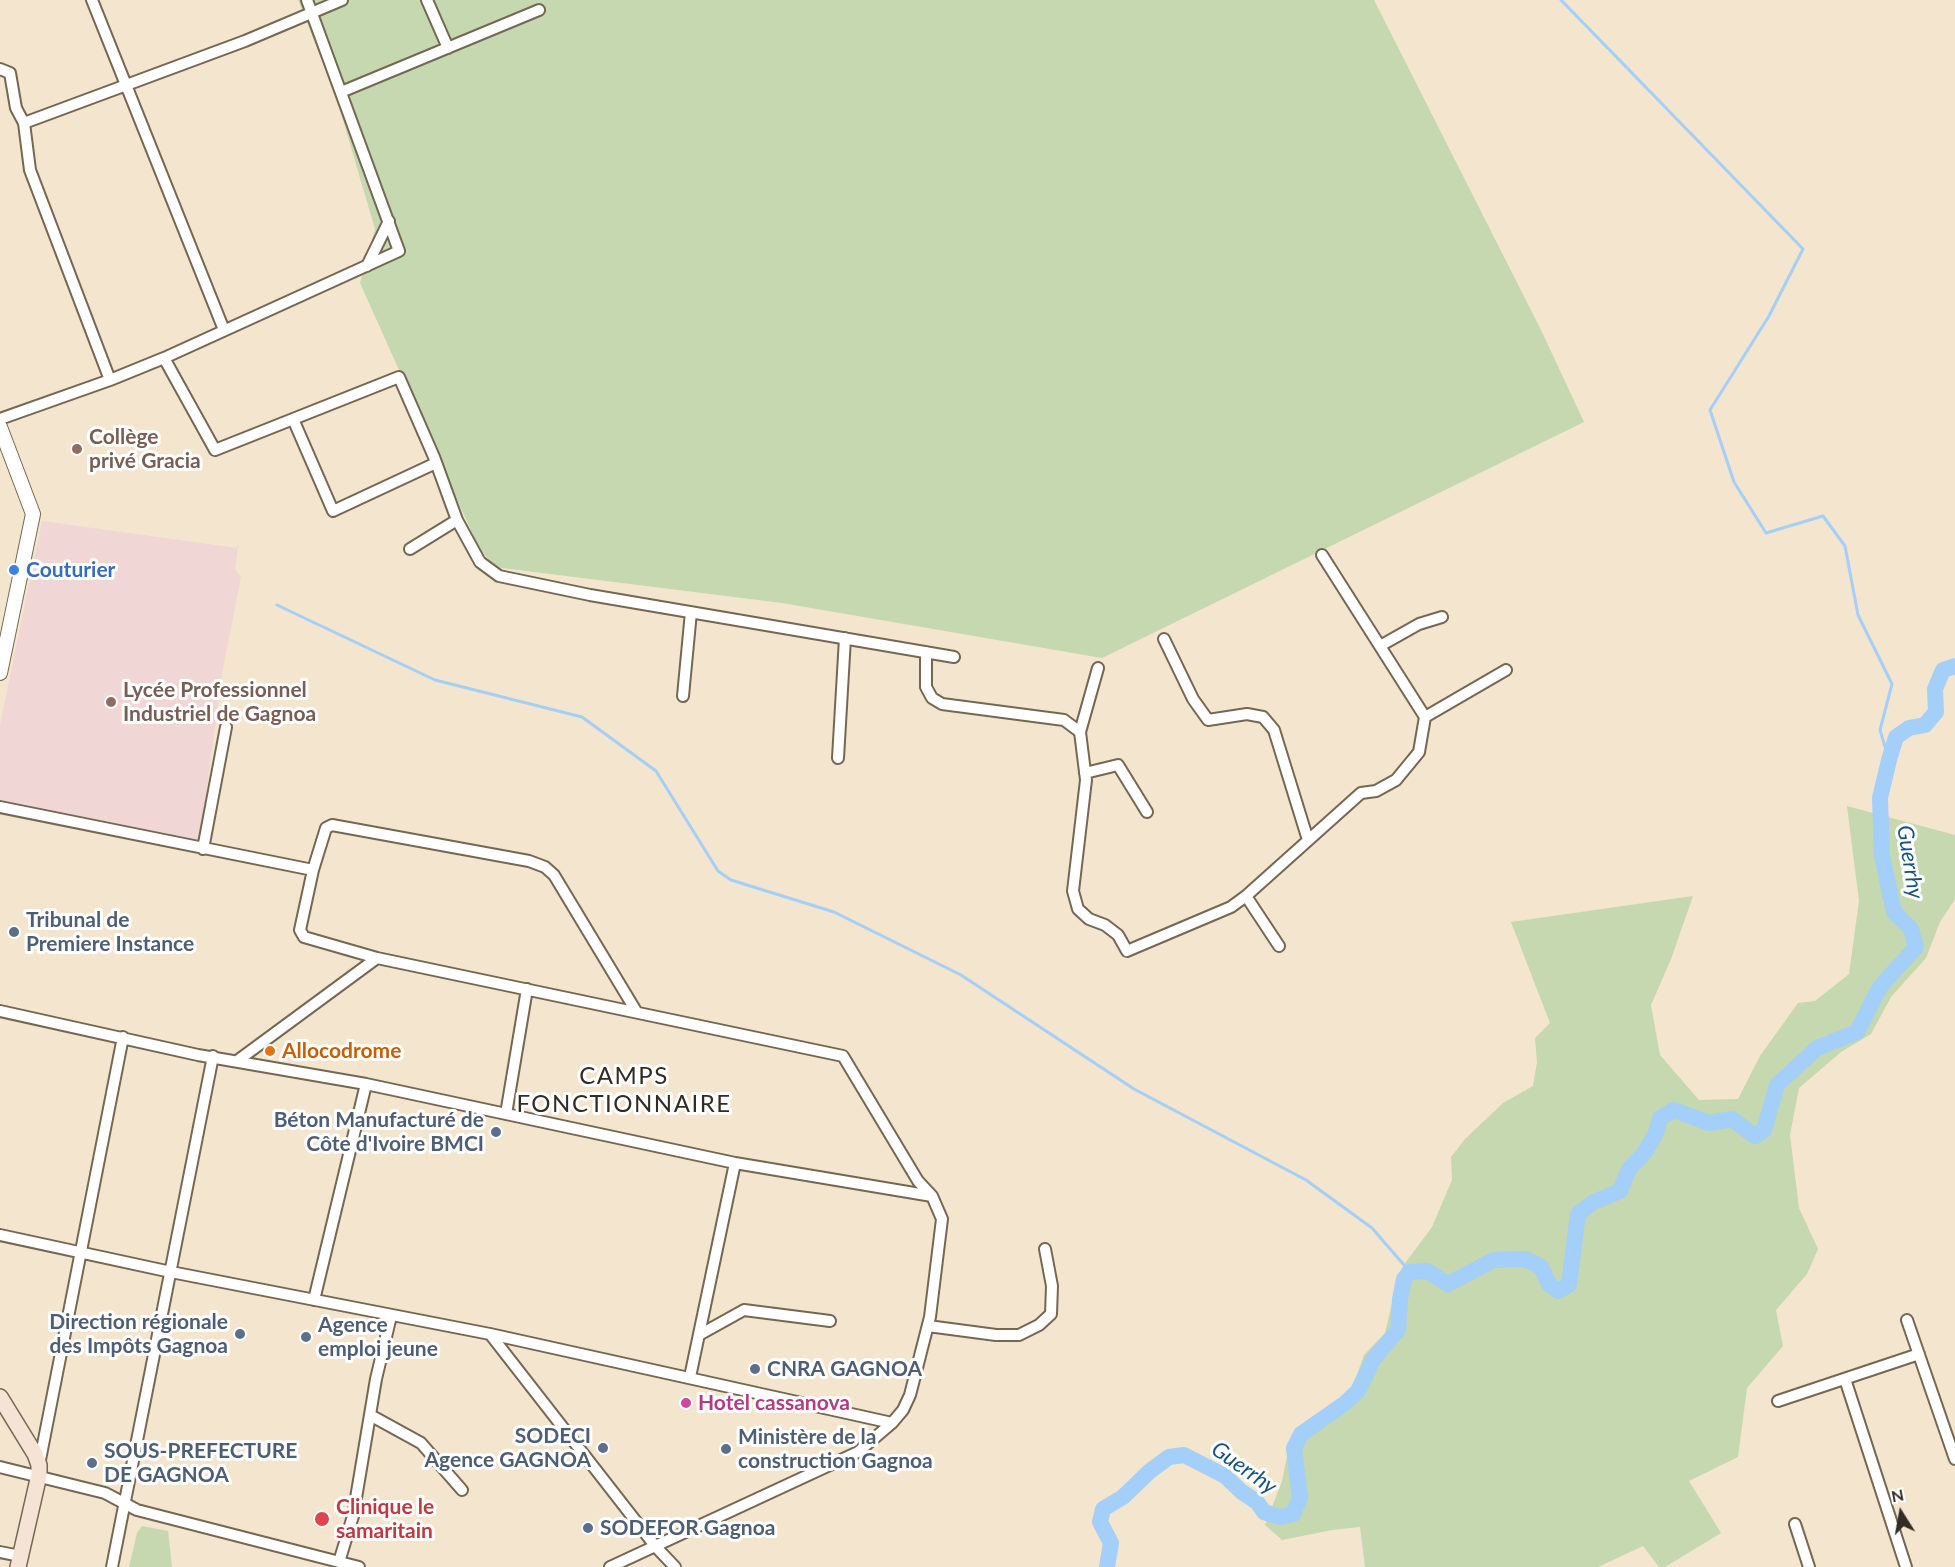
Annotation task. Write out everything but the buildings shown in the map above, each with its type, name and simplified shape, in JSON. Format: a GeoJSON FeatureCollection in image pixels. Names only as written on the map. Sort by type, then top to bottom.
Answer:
{"type":"FeatureCollection","features":[{"type":"Feature","properties":{"kind":"main road"},"geometry":{"type":"LineString","coordinates":[[0,1397],[35,1454],[39,1470],[19,1562]]}},
{"type":"Feature","properties":{"kind":"street"},"geometry":{"type":"LineString","coordinates":[[92,0],[224,330]]}},
{"type":"Feature","properties":{"kind":"street"},"geometry":{"type":"LineString","coordinates":[[0,419],[164,358],[399,251],[307,0]]}},
{"type":"Feature","properties":{"kind":"street"},"geometry":{"type":"LineString","coordinates":[[24,123],[245,41],[342,0]]}},
{"type":"Feature","properties":{"kind":"street"},"geometry":{"type":"LineString","coordinates":[[427,0],[448,48]]}},
{"type":"Feature","properties":{"kind":"street"},"geometry":{"type":"LineString","coordinates":[[341,92],[539,10]]}},
{"type":"Feature","properties":{"kind":"street"},"geometry":{"type":"LineString","coordinates":[[0,69],[10,73],[16,108],[24,123],[30,170],[110,380]]}},
{"type":"Feature","properties":{"kind":"street"},"geometry":{"type":"LineString","coordinates":[[367,266],[388,221]]}},
{"type":"Feature","properties":{"kind":"street"},"geometry":{"type":"LineString","coordinates":[[164,358],[215,450],[399,377],[436,463],[457,520],[480,562],[499,576],[590,595],[954,657]]}},
{"type":"Feature","properties":{"kind":"street"},"geometry":{"type":"LineString","coordinates":[[293,419],[333,511],[436,463]]}},
{"type":"Feature","properties":{"kind":"street"},"geometry":{"type":"LineString","coordinates":[[0,427],[33,514],[0,673]]}},
{"type":"Feature","properties":{"kind":"street"},"geometry":{"type":"LineString","coordinates":[[410,549],[457,520]]}},
{"type":"Feature","properties":{"kind":"street"},"geometry":{"type":"LineString","coordinates":[[1098,668],[1080,732],[1085,773],[1073,891],[1078,909],[1089,919],[1105,925],[1118,935],[1126,951],[1231,907],[1361,793],[1376,790],[1396,780],[1419,752],[1425,717],[1322,555]]}},
{"type":"Feature","properties":{"kind":"street"},"geometry":{"type":"LineString","coordinates":[[682,696],[691,612]]}},
{"type":"Feature","properties":{"kind":"street"},"geometry":{"type":"LineString","coordinates":[[1380,646],[1419,624],[1442,617]]}},
{"type":"Feature","properties":{"kind":"street"},"geometry":{"type":"LineString","coordinates":[[838,758],[845,638]]}},
{"type":"Feature","properties":{"kind":"street"},"geometry":{"type":"LineString","coordinates":[[1164,639],[1193,699],[1208,720],[1247,714],[1263,717],[1274,730],[1308,840]]}},
{"type":"Feature","properties":{"kind":"street"},"geometry":{"type":"LineString","coordinates":[[926,652],[926,687],[932,698],[942,704],[1064,720],[1080,732]]}},
{"type":"Feature","properties":{"kind":"street"},"geometry":{"type":"LineString","coordinates":[[1425,717],[1506,670]]}},
{"type":"Feature","properties":{"kind":"street"},"geometry":{"type":"LineString","coordinates":[[203,849],[226,727]]}},
{"type":"Feature","properties":{"kind":"street"},"geometry":{"type":"LineString","coordinates":[[1085,773],[1118,765],[1147,812]]}},
{"type":"Feature","properties":{"kind":"street"},"geometry":{"type":"LineString","coordinates":[[0,807],[313,870]]}},
{"type":"Feature","properties":{"kind":"street"},"geometry":{"type":"LineString","coordinates":[[610,1567],[656,1548],[858,1452],[892,1423],[903,1410],[910,1395],[928,1326],[942,1219],[932,1196],[918,1181],[843,1056],[377,958],[304,938],[300,935],[300,930],[313,870],[326,828],[332,825],[529,861],[545,867],[554,875],[636,1011]]}},
{"type":"Feature","properties":{"kind":"street"},"geometry":{"type":"LineString","coordinates":[[1245,896],[1279,946]]}},
{"type":"Feature","properties":{"kind":"street"},"geometry":{"type":"LineString","coordinates":[[237,1061],[377,958]]}},
{"type":"Feature","properties":{"kind":"street"},"geometry":{"type":"LineString","coordinates":[[506,1114],[527,989]]}},
{"type":"Feature","properties":{"kind":"street"},"geometry":{"type":"LineString","coordinates":[[0,1011],[198,1054],[366,1084],[735,1163],[932,1196]]}},
{"type":"Feature","properties":{"kind":"street"},"geometry":{"type":"LineString","coordinates":[[39,1470],[123,1037]]}},
{"type":"Feature","properties":{"kind":"street"},"geometry":{"type":"LineString","coordinates":[[112,1567],[213,1056]]}},
{"type":"Feature","properties":{"kind":"street"},"geometry":{"type":"LineString","coordinates":[[314,1300],[366,1084]]}},
{"type":"Feature","properties":{"kind":"street"},"geometry":{"type":"LineString","coordinates":[[690,1377],[735,1163]]}},
{"type":"Feature","properties":{"kind":"street"},"geometry":{"type":"LineString","coordinates":[[0,1235],[171,1272],[490,1334],[892,1423]]}},
{"type":"Feature","properties":{"kind":"street"},"geometry":{"type":"LineString","coordinates":[[928,1326],[996,1335],[1019,1335],[1039,1325],[1051,1314],[1052,1286],[1045,1249]]}},
{"type":"Feature","properties":{"kind":"street"},"geometry":{"type":"LineString","coordinates":[[699,1335],[744,1310],[830,1321]]}},
{"type":"Feature","properties":{"kind":"street"},"geometry":{"type":"LineString","coordinates":[[339,1562],[353,1516],[370,1415],[391,1316]]}},
{"type":"Feature","properties":{"kind":"street"},"geometry":{"type":"LineString","coordinates":[[1907,1320],[1955,1459]]}},
{"type":"Feature","properties":{"kind":"street"},"geometry":{"type":"LineString","coordinates":[[490,1334],[656,1548],[675,1567]]}},
{"type":"Feature","properties":{"kind":"street"},"geometry":{"type":"LineString","coordinates":[[1778,1401],[1919,1354]]}},
{"type":"Feature","properties":{"kind":"street"},"geometry":{"type":"LineString","coordinates":[[1845,1379],[1906,1567]]}},
{"type":"Feature","properties":{"kind":"street"},"geometry":{"type":"LineString","coordinates":[[370,1415],[421,1443],[462,1490]]}},
{"type":"Feature","properties":{"kind":"street"},"geometry":{"type":"LineString","coordinates":[[0,1467],[39,1470],[105,1493],[137,1510],[359,1567]]}},
{"type":"Feature","properties":{"kind":"street"},"geometry":{"type":"LineString","coordinates":[[1795,1524],[1809,1567]]}},
{"type":"Feature","properties":{"kind":"street"},"geometry":{"type":"LineString","coordinates":[[0,1552],[19,1562]]}},
{"type":"Feature","properties":{"kind":"shaded area","name":"Lycée Professionnel Industriel de Gagnoa"},"geometry":{"type":"Polygon","coordinates":[[[42,521],[237,548],[239,541],[235,569],[241,577],[221,679],[200,844],[0,805],[0,725],[42,521]]]}},
{"type":"Feature","properties":{"kind":"green space"},"geometry":{"type":"Polygon","coordinates":[[[298,0],[1374,0],[1541,330],[1584,422],[1102,658],[782,603],[494,567],[478,546],[360,283],[375,229],[336,96],[298,0]]]}},
{"type":"Feature","properties":{"kind":"green space"},"geometry":{"type":"Polygon","coordinates":[[[1847,806],[1955,835],[1955,899],[1940,922],[1926,958],[1891,997],[1871,1034],[1841,1052],[1799,1088],[1790,1135],[1799,1208],[1818,1249],[1807,1274],[1776,1310],[1783,1346],[1747,1388],[1738,1457],[1689,1481],[1721,1533],[1665,1567],[1659,1567],[1643,1546],[1598,1567],[1365,1567],[1360,1527],[1282,1540],[1265,1525],[1282,1481],[1289,1447],[1296,1430],[1345,1398],[1353,1386],[1364,1355],[1385,1333],[1403,1266],[1432,1227],[1452,1180],[1451,1157],[1465,1139],[1503,1103],[1533,1086],[1537,1062],[1535,1038],[1550,1023],[1511,922],[1693,896],[1671,959],[1651,1005],[1660,1055],[1699,1100],[1738,1099],[1760,1056],[1798,1003],[1815,1001],[1849,974],[1859,901],[1847,806]]]}},
{"type":"Feature","properties":{"kind":"green space"},"geometry":{"type":"Polygon","coordinates":[[[142,1526],[168,1531],[172,1567],[129,1567],[137,1533],[142,1526]]]}},
{"type":"Feature","properties":{"kind":"waterway"},"geometry":{"type":"LineString","coordinates":[[1561,0],[1803,249],[1769,316],[1710,410],[1734,482],[1766,533],[1823,516],[1845,546],[1858,615],[1892,684],[1880,730],[1889,760]]}},
{"type":"Feature","properties":{"kind":"waterway"},"geometry":{"type":"LineString","coordinates":[[277,605],[435,680],[582,717],[656,771],[718,871],[731,880],[834,912],[961,975],[1134,1089],[1306,1180],[1372,1228],[1410,1272]]}},
{"type":"Feature","properties":{"kind":"waterway","name":"Guerrhy"},"geometry":{"type":"LineString","coordinates":[[1107,1567],[1111,1543],[1100,1522],[1103,1509],[1123,1497],[1150,1471],[1169,1457],[1184,1455],[1225,1476],[1257,1502],[1264,1512],[1280,1517],[1293,1514],[1300,1498],[1294,1448],[1301,1434],[1344,1404],[1358,1391],[1373,1360],[1398,1330],[1404,1279],[1410,1272],[1427,1271],[1448,1284],[1494,1260],[1525,1259],[1541,1267],[1549,1284],[1558,1291],[1569,1285],[1578,1214],[1592,1203],[1620,1191],[1629,1169],[1645,1152],[1656,1133],[1660,1118],[1674,1110],[1709,1123],[1732,1119],[1755,1136],[1764,1130],[1777,1085],[1817,1048],[1857,1032],[1880,987],[1916,947],[1911,929],[1894,912],[1882,856],[1880,798],[1889,760],[1896,737],[1909,728],[1925,725],[1936,712],[1935,689],[1943,670],[1955,666]]}},
{"type":"Feature","properties":{"kind":"place","name":"Collège privé Gracia"},"geometry":{"type":"Point","coordinates":[77,449]}},
{"type":"Feature","properties":{"kind":"place","name":"Couturier"},"geometry":{"type":"Point","coordinates":[14,570]}},
{"type":"Feature","properties":{"kind":"place","name":"Lycée Professionnel Industriel de Gagnoa"},"geometry":{"type":"Point","coordinates":[111,702]}},
{"type":"Feature","properties":{"kind":"place","name":"Tribunal de Premiere Instance"},"geometry":{"type":"Point","coordinates":[14,932]}},
{"type":"Feature","properties":{"kind":"place","name":"Allocodrome"},"geometry":{"type":"Point","coordinates":[270,1051]}},
{"type":"Feature","properties":{"kind":"place","name":"Béton Manufacturé de Côte d'Ivoire BMCI"},"geometry":{"type":"Point","coordinates":[496,1132]}},
{"type":"Feature","properties":{"kind":"place","name":"Direction régionale des Impôts Gagnoa"},"geometry":{"type":"Point","coordinates":[240,1334]}},
{"type":"Feature","properties":{"kind":"place","name":"Agence emploi jeune"},"geometry":{"type":"Point","coordinates":[306,1337]}},
{"type":"Feature","properties":{"kind":"place","name":"CNRA GAGNOA"},"geometry":{"type":"Point","coordinates":[755,1369]}},
{"type":"Feature","properties":{"kind":"place","name":"Hotel cassanova"},"geometry":{"type":"Point","coordinates":[686,1403]}},
{"type":"Feature","properties":{"kind":"place","name":"SODECI Agence GAGNOA"},"geometry":{"type":"Point","coordinates":[603,1448]}},
{"type":"Feature","properties":{"kind":"place","name":"Ministère de la construction Gagnoa"},"geometry":{"type":"Point","coordinates":[726,1449]}},
{"type":"Feature","properties":{"kind":"place","name":"SOUS-PREFECTURE DE GAGNOA"},"geometry":{"type":"Point","coordinates":[92,1463]}},
{"type":"Feature","properties":{"kind":"place","name":"Clinique le samaritain"},"geometry":{"type":"Point","coordinates":[322,1519]}},
{"type":"Feature","properties":{"kind":"place","name":"SODEFOR Gagnoa"},"geometry":{"type":"Point","coordinates":[588,1528]}},
{"type":"Feature","properties":{"kind":"district","name":"CAMPS FONCTIONNAIRE"},"geometry":{"type":"Point","coordinates":[624,1090]}}]}
